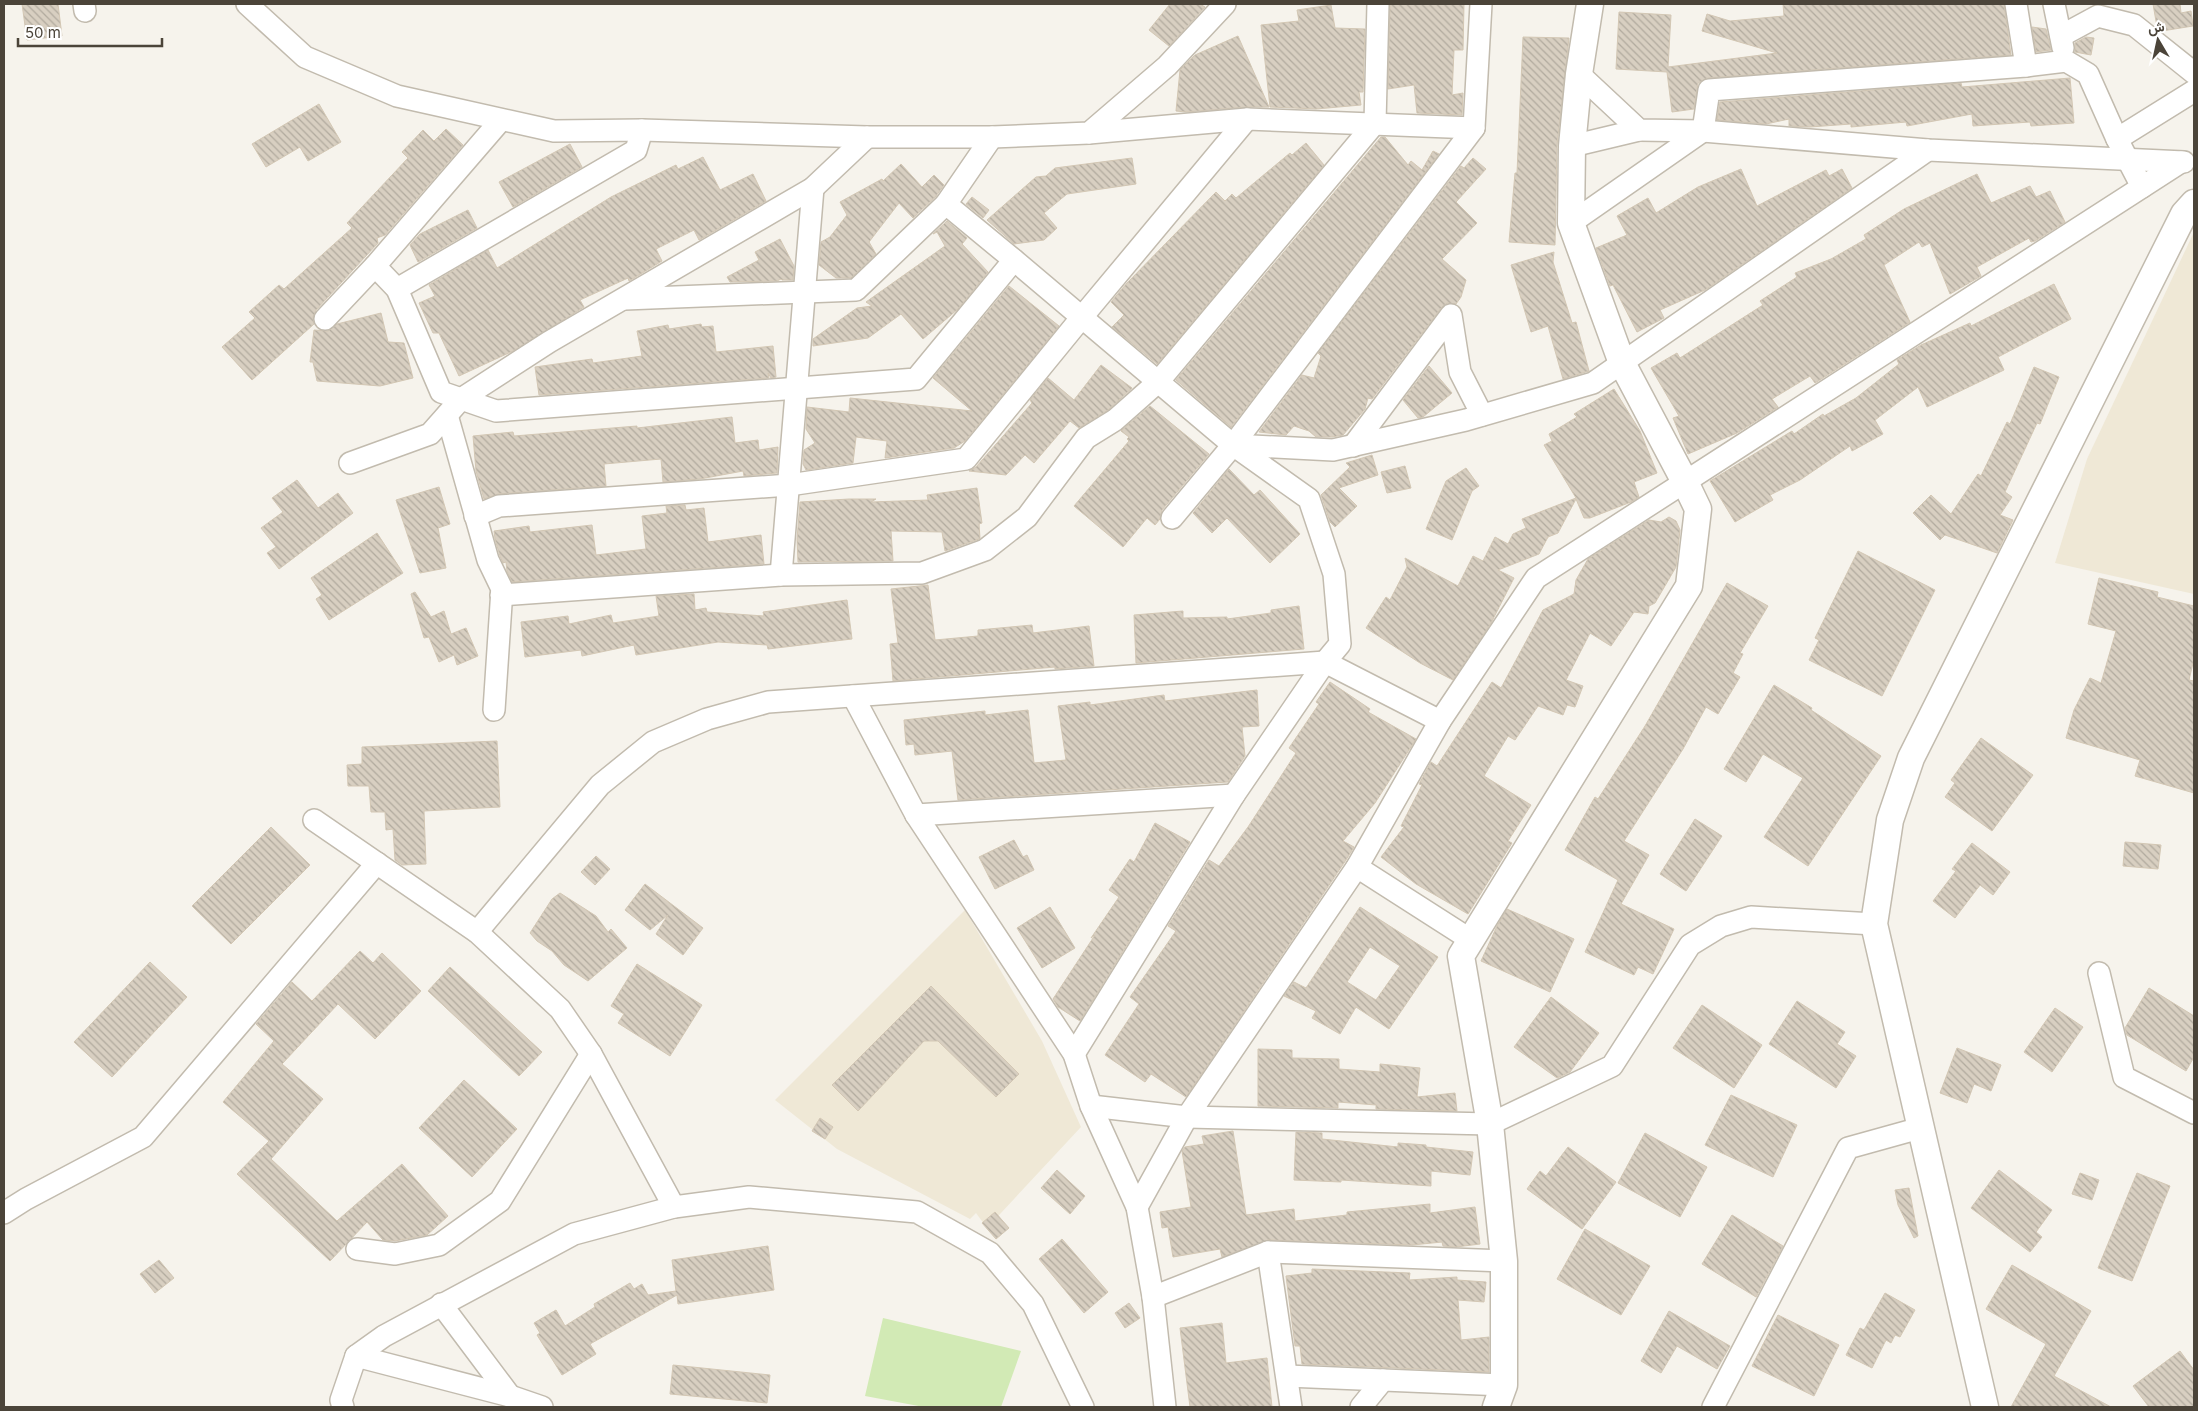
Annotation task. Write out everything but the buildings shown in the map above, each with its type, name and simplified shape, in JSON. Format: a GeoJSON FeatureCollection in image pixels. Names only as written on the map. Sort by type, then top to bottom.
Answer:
{"type":"FeatureCollection","features":[{"type":"Feature","properties":{"kind":"street"},"geometry":{"type":"LineString","coordinates":[[247,4],[305,57],[397,96],[554,131],[642,130],[867,137],[992,137],[1089,133],[1247,118],[1474,128]]}},
{"type":"Feature","properties":{"kind":"street"},"geometry":{"type":"LineString","coordinates":[[1089,133],[1167,66],[1225,4]]}},
{"type":"Feature","properties":{"kind":"street"},"geometry":{"type":"LineString","coordinates":[[501,595],[781,576],[922,572],[985,550],[1027,517],[1086,438],[1115,420],[1158,382],[1375,123],[1378,4]]}},
{"type":"Feature","properties":{"kind":"street"},"geometry":{"type":"LineString","coordinates":[[1172,518],[1233,445],[1474,128],[1481,4]]}},
{"type":"Feature","properties":{"kind":"street"},"geometry":{"type":"LineString","coordinates":[[1287,1376],[1382,1380],[1500,1396],[1504,1261],[1490,1124],[1461,956],[1689,586],[1698,509],[1686,482],[1622,363],[1571,223],[1572,146],[1579,74],[1590,4]]}},
{"type":"Feature","properties":{"kind":"street"},"geometry":{"type":"LineString","coordinates":[[2016,4],[2026,66]]}},
{"type":"Feature","properties":{"kind":"street"},"geometry":{"type":"LineString","coordinates":[[2054,4],[2066,61]]}},
{"type":"Feature","properties":{"kind":"street"},"geometry":{"type":"LineString","coordinates":[[2060,36],[2097,10],[2134,25],[2194,73]]}},
{"type":"Feature","properties":{"kind":"street"},"geometry":{"type":"LineString","coordinates":[[1571,223],[1703,131],[1709,90],[2026,66],[2066,61],[2088,74],[2142,187]]}},
{"type":"Feature","properties":{"kind":"street"},"geometry":{"type":"LineString","coordinates":[[1579,74],[1639,130]]}},
{"type":"Feature","properties":{"kind":"street"},"geometry":{"type":"LineString","coordinates":[[2118,139],[2194,92]]}},
{"type":"Feature","properties":{"kind":"street"},"geometry":{"type":"LineString","coordinates":[[475,516],[499,506],[789,485],[966,459],[1247,118]]}},
{"type":"Feature","properties":{"kind":"street"},"geometry":{"type":"LineString","coordinates":[[325,318],[375,266],[501,120]]}},
{"type":"Feature","properties":{"kind":"street"},"geometry":{"type":"LineString","coordinates":[[397,289],[636,150],[642,130]]}},
{"type":"Feature","properties":{"kind":"street"},"geometry":{"type":"LineString","coordinates":[[1572,146],[1639,130],[1703,131],[1928,150],[2188,162]]}},
{"type":"Feature","properties":{"kind":"street"},"geometry":{"type":"LineString","coordinates":[[350,463],[430,434],[461,399],[549,342],[813,188],[867,137]]}},
{"type":"Feature","properties":{"kind":"street"},"geometry":{"type":"LineString","coordinates":[[622,300],[856,290],[946,204],[992,137]]}},
{"type":"Feature","properties":{"kind":"street"},"geometry":{"type":"LineString","coordinates":[[1233,445],[1333,450],[1482,415],[1593,383],[1928,150]]}},
{"type":"Feature","properties":{"kind":"street"},"geometry":{"type":"LineString","coordinates":[[1137,1207],[1187,1118],[1357,868],[1440,721],[1536,578],[2142,187],[2188,162]]}},
{"type":"Feature","properties":{"kind":"street"},"geometry":{"type":"LineString","coordinates":[[781,576],[813,188]]}},
{"type":"Feature","properties":{"kind":"street"},"geometry":{"type":"LineString","coordinates":[[1985,1407],[1874,924],[1890,820],[1911,758],[2184,214],[2194,203]]}},
{"type":"Feature","properties":{"kind":"street"},"geometry":{"type":"LineString","coordinates":[[946,204],[1082,316],[1233,445],[1309,499],[1334,574],[1340,644],[1325,662],[1234,795],[1074,1054]]}},
{"type":"Feature","properties":{"kind":"street"},"geometry":{"type":"LineString","coordinates":[[375,266],[397,289],[441,392],[496,411],[916,379],[1014,260]]}},
{"type":"Feature","properties":{"kind":"street"},"geometry":{"type":"LineString","coordinates":[[1353,446],[1451,315],[1460,372],[1482,415]]}},
{"type":"Feature","properties":{"kind":"street"},"geometry":{"type":"LineString","coordinates":[[447,415],[488,560],[502,589],[494,710]]}},
{"type":"Feature","properties":{"kind":"street"},"geometry":{"type":"LineString","coordinates":[[477,932],[600,785],[653,742],[707,719],[768,702],[1325,662],[1440,721]]}},
{"type":"Feature","properties":{"kind":"street"},"geometry":{"type":"LineString","coordinates":[[853,696],[916,815],[1074,1054],[1091,1106],[1137,1207],[1153,1297],[1165,1407]]}},
{"type":"Feature","properties":{"kind":"street"},"geometry":{"type":"LineString","coordinates":[[916,815],[1234,795]]}},
{"type":"Feature","properties":{"kind":"street"},"geometry":{"type":"LineString","coordinates":[[314,820],[477,932],[560,1009],[591,1054],[674,1207]]}},
{"type":"Feature","properties":{"kind":"street"},"geometry":{"type":"LineString","coordinates":[[4,1213],[26,1199],[143,1137],[377,863]]}},
{"type":"Feature","properties":{"kind":"street"},"geometry":{"type":"LineString","coordinates":[[1357,868],[1471,940]]}},
{"type":"Feature","properties":{"kind":"street"},"geometry":{"type":"LineString","coordinates":[[1091,1106],[1187,1118],[1490,1124],[1612,1066],[1690,945],[1720,926],[1751,917],[1874,924]]}},
{"type":"Feature","properties":{"kind":"street"},"geometry":{"type":"LineString","coordinates":[[2099,973],[2124,1077],[2194,1113]]}},
{"type":"Feature","properties":{"kind":"street"},"geometry":{"type":"LineString","coordinates":[[357,1249],[395,1254],[439,1245],[500,1201],[591,1054]]}},
{"type":"Feature","properties":{"kind":"street"},"geometry":{"type":"LineString","coordinates":[[1712,1407],[1848,1148],[1920,1128]]}},
{"type":"Feature","properties":{"kind":"street"},"geometry":{"type":"LineString","coordinates":[[343,1407],[341,1400],[356,1356],[384,1336],[441,1304],[574,1234],[674,1207],[748,1197],[917,1212],[990,1253],[1033,1304],[1083,1407]]}},
{"type":"Feature","properties":{"kind":"street"},"geometry":{"type":"LineString","coordinates":[[1153,1297],[1268,1252],[1504,1261]]}},
{"type":"Feature","properties":{"kind":"street"},"geometry":{"type":"LineString","coordinates":[[1268,1252],[1292,1407]]}},
{"type":"Feature","properties":{"kind":"street"},"geometry":{"type":"LineString","coordinates":[[441,1304],[510,1396]]}},
{"type":"Feature","properties":{"kind":"street"},"geometry":{"type":"LineString","coordinates":[[356,1356],[510,1396],[542,1407]]}},
{"type":"Feature","properties":{"kind":"street"},"geometry":{"type":"LineString","coordinates":[[1361,1407],[1382,1380]]}},
{"type":"Feature","properties":{"kind":"shaded area"},"geometry":{"type":"Polygon","coordinates":[[[2194,232],[2194,594],[2055,563],[2087,459],[2194,232]]]}},
{"type":"Feature","properties":{"kind":"shaded area"},"geometry":{"type":"Polygon","coordinates":[[[965,910],[1042,1041],[1081,1127],[987,1228],[976,1213],[970,1219],[837,1149],[775,1100],[965,910]]]}},
{"type":"Feature","properties":{"kind":"green space"},"geometry":{"type":"Polygon","coordinates":[[[883,1318],[1021,1351],[1001,1407],[924,1407],[865,1396],[883,1318]]]}}]}
